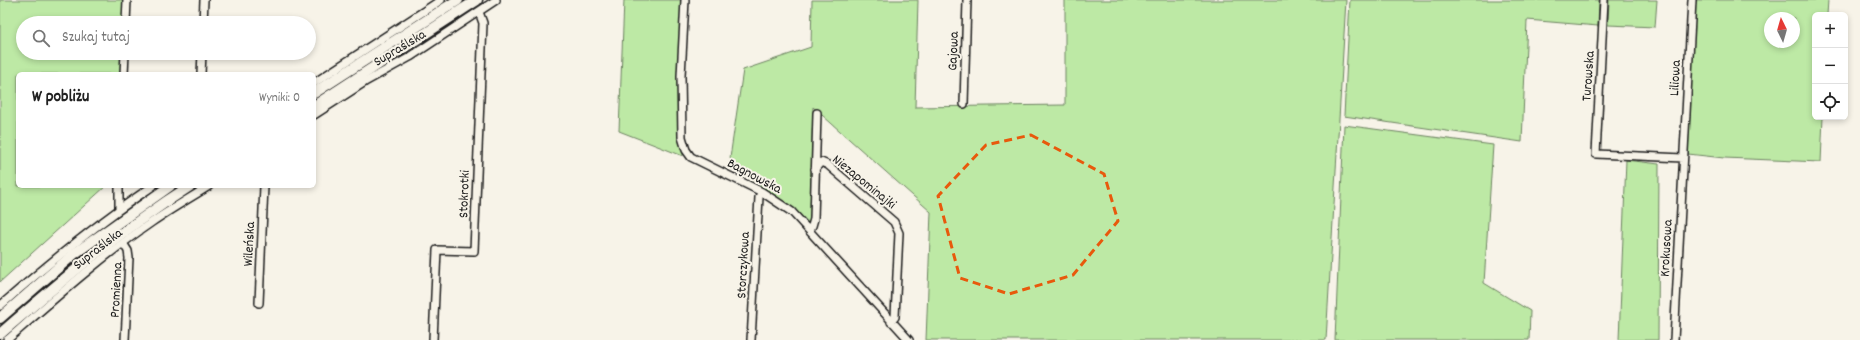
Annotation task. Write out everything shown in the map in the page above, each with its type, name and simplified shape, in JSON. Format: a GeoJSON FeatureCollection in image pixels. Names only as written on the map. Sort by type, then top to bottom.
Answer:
{"type":"FeatureCollection","features":[{"type":"Feature","properties":{"kind":"main road"},"geometry":{"type":"LineString","coordinates":[[316,92],[458,0]]}},
{"type":"Feature","properties":{"kind":"main road"},"geometry":{"type":"LineString","coordinates":[[316,105],[477,0]]}},
{"type":"Feature","properties":{"kind":"main road"},"geometry":{"type":"LineString","coordinates":[[0,318],[74,254],[167,188]]}},
{"type":"Feature","properties":{"kind":"main road"},"geometry":{"type":"LineString","coordinates":[[0,334],[81,264],[131,225],[187,188]]}},
{"type":"Feature","properties":{"kind":"street"},"geometry":{"type":"LineString","coordinates":[[126,16],[127,0]]}},
{"type":"Feature","properties":{"kind":"street"},"geometry":{"type":"LineString","coordinates":[[203,16],[204,0]]}},
{"type":"Feature","properties":{"kind":"street","name":"Supraślska"},"geometry":{"type":"LineString","coordinates":[[316,82],[441,0]]}},
{"type":"Feature","properties":{"kind":"street","name":"Supraślska"},"geometry":{"type":"LineString","coordinates":[[316,114],[496,0]]}},
{"type":"Feature","properties":{"kind":"street","name":"Bagnowska"},"geometry":{"type":"LineString","coordinates":[[685,0],[681,76],[682,137],[686,150],[691,157],[762,192],[792,212],[809,229],[890,322],[909,340]]}},
{"type":"Feature","properties":{"kind":"street","name":"Gajowa"},"geometry":{"type":"LineString","coordinates":[[964,104],[967,0]]}},
{"type":"Feature","properties":{"kind":"street","name":"Turowska"},"geometry":{"type":"LineString","coordinates":[[1604,0],[1596,154],[1683,158]]}},
{"type":"Feature","properties":{"kind":"street","name":"Liliowa"},"geometry":{"type":"LineString","coordinates":[[1683,158],[1692,0]]}},
{"type":"Feature","properties":{"kind":"street","name":"Stokrotki"},"geometry":{"type":"LineString","coordinates":[[433,340],[437,250],[474,251],[483,23],[479,12]]}},
{"type":"Feature","properties":{"kind":"street"},"geometry":{"type":"LineString","coordinates":[[124,72],[125,60]]}},
{"type":"Feature","properties":{"kind":"street"},"geometry":{"type":"LineString","coordinates":[[201,72],[202,60]]}},
{"type":"Feature","properties":{"kind":"street","name":"Niezapominajki"},"geometry":{"type":"LineString","coordinates":[[809,229],[812,226],[814,219],[817,113]]}},
{"type":"Feature","properties":{"kind":"street","name":"Krokusowa"},"geometry":{"type":"LineString","coordinates":[[1674,340],[1683,158]]}},
{"type":"Feature","properties":{"kind":"street","name":"Niezapominajki"},"geometry":{"type":"LineString","coordinates":[[815,169],[821,162],[828,165],[894,222],[897,227],[899,233],[895,318],[890,322]]}},
{"type":"Feature","properties":{"kind":"street"},"geometry":{"type":"LineString","coordinates":[[119,188],[119,208]]}},
{"type":"Feature","properties":{"kind":"street","name":"Supraślska"},"geometry":{"type":"LineString","coordinates":[[0,306],[45,266],[119,208],[150,188]]}},
{"type":"Feature","properties":{"kind":"street","name":"Supraślska"},"geometry":{"type":"LineString","coordinates":[[7,340],[56,297],[123,244],[153,222],[206,188]]}},
{"type":"Feature","properties":{"kind":"street","name":"Wileńska"},"geometry":{"type":"LineString","coordinates":[[258,303],[264,188]]}},
{"type":"Feature","properties":{"kind":"street","name":"Storczykowa"},"geometry":{"type":"LineString","coordinates":[[751,340],[759,197],[762,192]]}},
{"type":"Feature","properties":{"kind":"street","name":"Promienna"},"geometry":{"type":"LineString","coordinates":[[123,244],[128,251],[129,258],[125,340]]}},
{"type":"Feature","properties":{"kind":"highlighted area"},"geometry":{"type":"Polygon","coordinates":[[[1031,135],[1104,174],[1118,221],[1073,275],[1009,294],[960,278],[938,196],[986,145],[1031,135]]]}},
{"type":"Feature","properties":{"kind":"green space"},"geometry":{"type":"Polygon","coordinates":[[[0,0],[124,0],[123,16],[16,16],[16,60],[121,60],[120,72],[16,72],[16,188],[104,188],[0,282],[0,0]]]}},
{"type":"Feature","properties":{"kind":"green space"},"geometry":{"type":"Polygon","coordinates":[[[624,0],[684,0],[683,156],[619,131],[624,0]]]}},
{"type":"Feature","properties":{"kind":"green space"},"geometry":{"type":"Polygon","coordinates":[[[812,0],[918,0],[915,107],[1065,105],[1065,0],[1346,0],[1326,340],[926,340],[931,212],[813,107],[810,226],[794,208],[737,170],[730,158],[743,70],[811,47],[812,0]]]}},
{"type":"Feature","properties":{"kind":"green space"},"geometry":{"type":"Polygon","coordinates":[[[1350,0],[1599,0],[1598,26],[1527,20],[1522,142],[1344,116],[1350,0]]]}},
{"type":"Feature","properties":{"kind":"green space"},"geometry":{"type":"Polygon","coordinates":[[[1609,0],[1657,0],[1655,27],[1608,25],[1609,0]]]}},
{"type":"Feature","properties":{"kind":"green space"},"geometry":{"type":"Polygon","coordinates":[[[1695,0],[1828,0],[1827,12],[1812,12],[1812,120],[1823,120],[1821,162],[1724,158],[1688,154],[1695,0]]]}},
{"type":"Feature","properties":{"kind":"green space"},"geometry":{"type":"Polygon","coordinates":[[[1344,125],[1493,145],[1484,283],[1530,311],[1529,340],[1335,340],[1344,125]]]}},
{"type":"Feature","properties":{"kind":"green space"},"geometry":{"type":"Polygon","coordinates":[[[1626,160],[1659,164],[1658,340],[1619,340],[1626,160]]]}}]}
